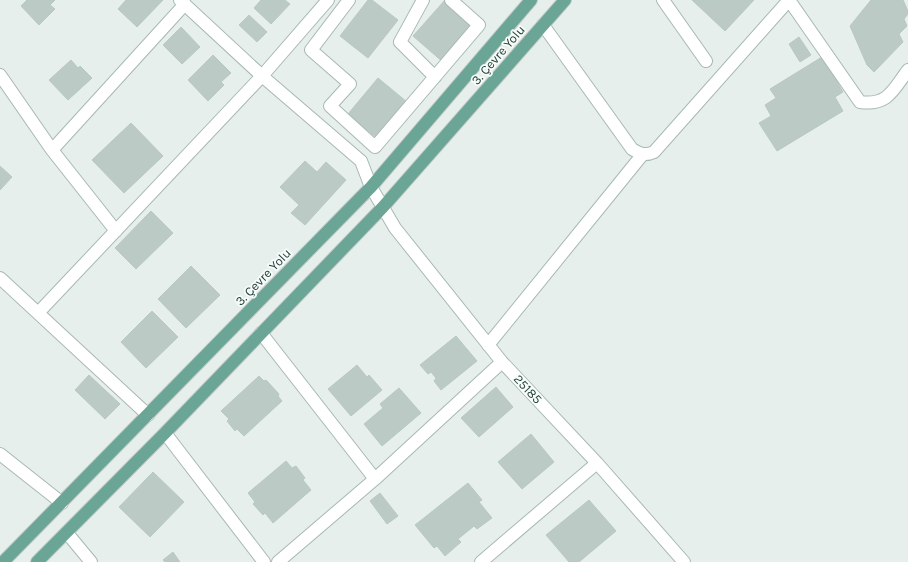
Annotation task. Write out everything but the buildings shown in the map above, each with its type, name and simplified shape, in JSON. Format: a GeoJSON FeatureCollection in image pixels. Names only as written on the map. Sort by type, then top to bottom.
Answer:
{"type":"FeatureCollection","features":[{"type":"Feature","properties":{"kind":"main road","name":"3. Çevre Yolu"},"geometry":{"type":"LineString","coordinates":[[3,562],[371,187],[531,0]]}},
{"type":"Feature","properties":{"kind":"main road","name":"3. Çevre Yolu"},"geometry":{"type":"LineString","coordinates":[[37,562],[165,433],[383,207],[565,0]]}},
{"type":"Feature","properties":{"kind":"street"},"geometry":{"type":"LineString","coordinates":[[349,0],[311,50],[350,84],[330,106],[375,147],[479,25],[451,0]]}},
{"type":"Feature","properties":{"kind":"street"},"geometry":{"type":"LineString","coordinates":[[423,0],[400,42],[435,77]]}},
{"type":"Feature","properties":{"kind":"street"},"geometry":{"type":"LineString","coordinates":[[663,0],[706,61]]}},
{"type":"Feature","properties":{"kind":"street"},"geometry":{"type":"LineString","coordinates":[[543,25],[632,149],[643,154],[654,152],[789,0],[860,102],[870,103],[885,99],[908,70]]}},
{"type":"Feature","properties":{"kind":"street"},"geometry":{"type":"LineString","coordinates":[[52,150],[183,2]]}},
{"type":"Feature","properties":{"kind":"street","name":"25185"},"geometry":{"type":"LineString","coordinates":[[183,2],[262,76],[361,161],[371,187],[395,228],[488,345],[502,362],[597,463],[684,562]]}},
{"type":"Feature","properties":{"kind":"street"},"geometry":{"type":"LineString","coordinates":[[38,313],[262,76],[324,4],[333,20]]}},
{"type":"Feature","properties":{"kind":"street"},"geometry":{"type":"LineString","coordinates":[[0,74],[52,150],[116,231]]}},
{"type":"Feature","properties":{"kind":"street"},"geometry":{"type":"LineString","coordinates":[[488,345],[643,154]]}},
{"type":"Feature","properties":{"kind":"street"},"geometry":{"type":"LineString","coordinates":[[0,278],[148,415]]}},
{"type":"Feature","properties":{"kind":"street"},"geometry":{"type":"LineString","coordinates":[[261,333],[375,479]]}},
{"type":"Feature","properties":{"kind":"street"},"geometry":{"type":"LineString","coordinates":[[278,562],[375,479],[502,362]]}},
{"type":"Feature","properties":{"kind":"street"},"geometry":{"type":"LineString","coordinates":[[165,433],[264,562]]}},
{"type":"Feature","properties":{"kind":"street"},"geometry":{"type":"LineString","coordinates":[[0,454],[62,503]]}},
{"type":"Feature","properties":{"kind":"street"},"geometry":{"type":"LineString","coordinates":[[481,562],[597,463]]}},
{"type":"Feature","properties":{"kind":"street"},"geometry":{"type":"LineString","coordinates":[[67,533],[91,562]]}}]}
